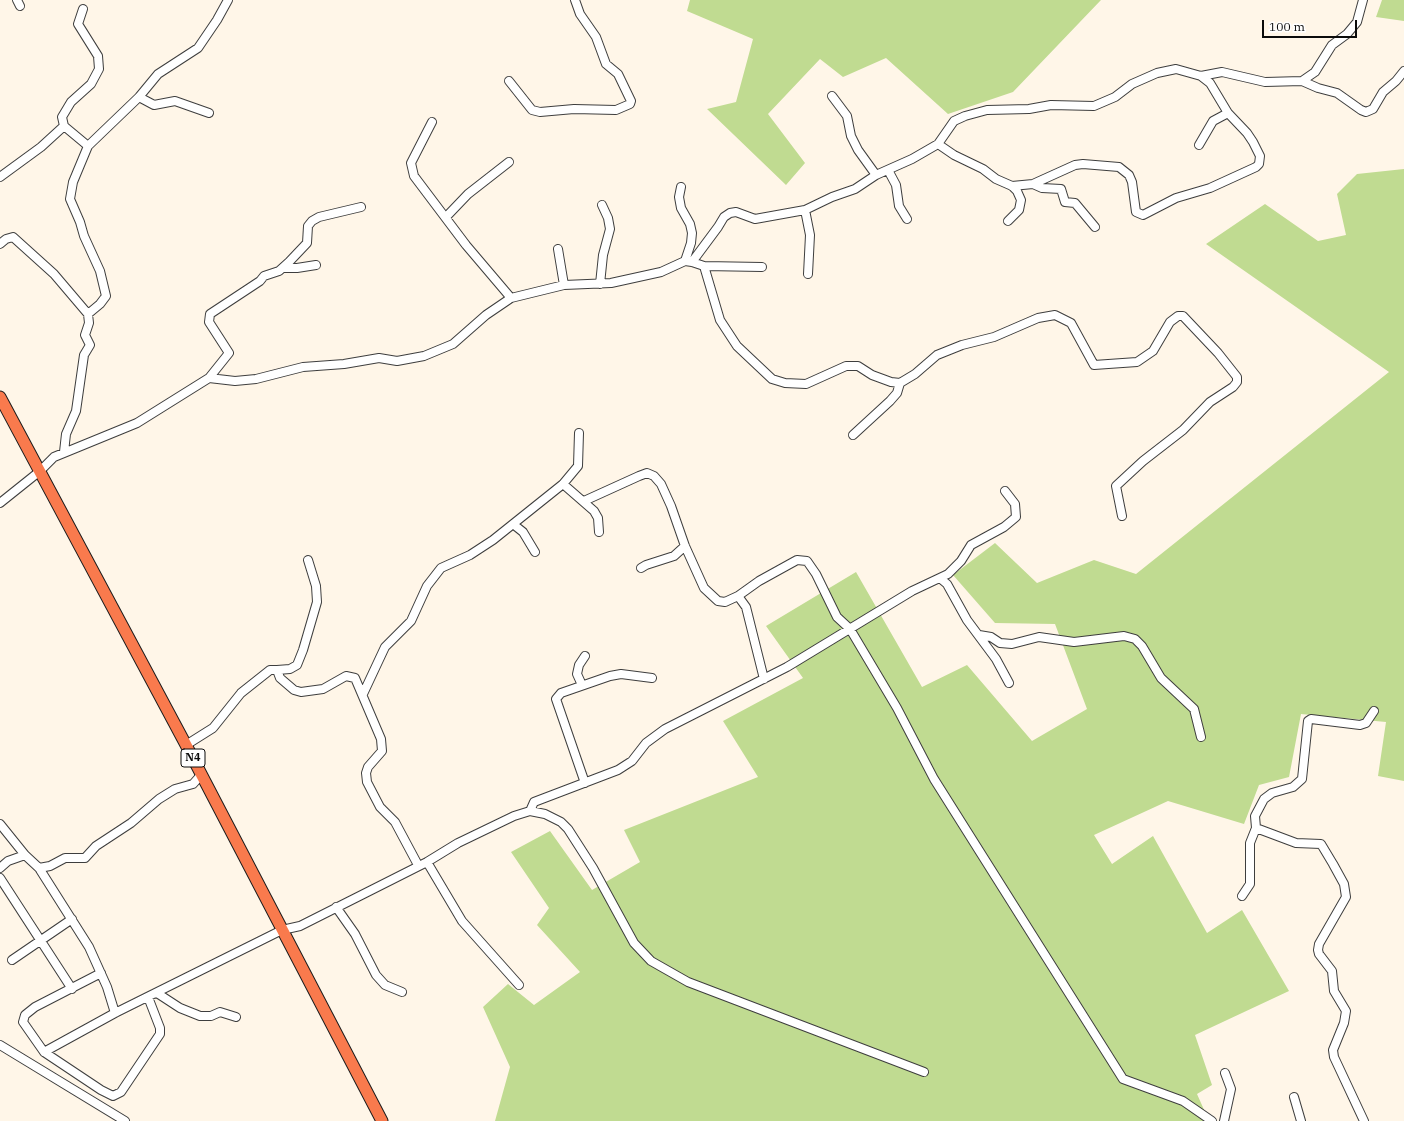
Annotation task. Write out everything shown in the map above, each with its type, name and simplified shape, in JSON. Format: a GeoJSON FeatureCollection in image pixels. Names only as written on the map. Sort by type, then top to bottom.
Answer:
{"type":"FeatureCollection","features":[{"type":"Feature","properties":{"kind":"highway","name":"N4"},"geometry":{"type":"LineString","coordinates":[[0,397],[186,745],[382,1121]]}},
{"type":"Feature","properties":{"kind":"street"},"geometry":{"type":"LineString","coordinates":[[88,314],[100,304],[106,296],[100,271],[84,236],[80,222],[70,199],[73,182],[88,146],[139,97],[158,74],[198,48],[217,20],[228,0]]}},
{"type":"Feature","properties":{"kind":"street"},"geometry":{"type":"LineString","coordinates":[[509,81],[532,110],[540,112],[574,109],[616,110],[630,104],[631,101],[618,74],[606,64],[596,37],[580,14],[575,0]]}},
{"type":"Feature","properties":{"kind":"street"},"geometry":{"type":"LineString","coordinates":[[1302,81],[1315,72],[1332,46],[1347,34],[1357,22],[1362,0]]}},
{"type":"Feature","properties":{"kind":"street"},"geometry":{"type":"LineString","coordinates":[[83,8],[78,24],[98,56],[99,69],[91,84],[71,102],[62,117],[64,126],[88,146]]}},
{"type":"Feature","properties":{"kind":"street"},"geometry":{"type":"LineString","coordinates":[[209,378],[235,381],[256,379],[303,367],[344,364],[379,358],[397,361],[424,356],[453,344],[486,315],[512,298],[564,284],[611,283],[661,272],[689,262],[718,228],[724,217],[730,213],[736,212],[755,219],[805,210],[832,197],[855,190],[876,175],[912,159],[938,144],[954,121],[965,116],[987,110],[1029,109],[1051,105],[1094,106],[1115,97],[1132,84],[1157,73],[1176,69],[1201,76],[1210,83],[1228,113],[1250,138],[1260,156],[1259,164],[1256,167],[1210,188],[1176,198],[1143,215],[1136,212],[1130,175],[1119,167],[1083,164],[1075,165],[1033,184],[1012,186],[996,179],[983,169],[954,155],[938,144]]}},
{"type":"Feature","properties":{"kind":"street"},"geometry":{"type":"LineString","coordinates":[[1201,76],[1222,72],[1265,82],[1302,81],[1318,88],[1332,91],[1366,112],[1373,109],[1383,92],[1396,82],[1404,71]]}},
{"type":"Feature","properties":{"kind":"street"},"geometry":{"type":"LineString","coordinates":[[832,96],[847,116],[851,136],[858,150],[876,175]]}},
{"type":"Feature","properties":{"kind":"street"},"geometry":{"type":"LineString","coordinates":[[139,97],[154,105],[175,100],[209,113]]}},
{"type":"Feature","properties":{"kind":"street"},"geometry":{"type":"LineString","coordinates":[[1199,145],[1213,121],[1228,113]]}},
{"type":"Feature","properties":{"kind":"street"},"geometry":{"type":"LineString","coordinates":[[432,122],[412,163],[414,176],[466,245],[512,298]]}},
{"type":"Feature","properties":{"kind":"street"},"geometry":{"type":"LineString","coordinates":[[0,177],[41,147],[64,126]]}},
{"type":"Feature","properties":{"kind":"street"},"geometry":{"type":"LineString","coordinates":[[446,217],[468,194],[509,162]]}},
{"type":"Feature","properties":{"kind":"street"},"geometry":{"type":"LineString","coordinates":[[888,170],[896,185],[899,206],[907,219]]}},
{"type":"Feature","properties":{"kind":"street"},"geometry":{"type":"LineString","coordinates":[[1033,184],[1042,188],[1061,189],[1065,202],[1075,203],[1095,227]]}},
{"type":"Feature","properties":{"kind":"street"},"geometry":{"type":"LineString","coordinates":[[1008,221],[1019,210],[1021,200],[1012,186]]}},
{"type":"Feature","properties":{"kind":"street"},"geometry":{"type":"LineString","coordinates":[[681,187],[679,197],[680,202],[692,233],[689,262]]}},
{"type":"Feature","properties":{"kind":"street"},"geometry":{"type":"LineString","coordinates":[[600,284],[603,255],[610,229],[608,218],[602,205]]}},
{"type":"Feature","properties":{"kind":"street"},"geometry":{"type":"LineString","coordinates":[[283,268],[307,242],[308,226],[312,221],[319,217],[361,207]]}},
{"type":"Feature","properties":{"kind":"street"},"geometry":{"type":"LineString","coordinates":[[805,210],[810,235],[808,274]]}},
{"type":"Feature","properties":{"kind":"street"},"geometry":{"type":"LineString","coordinates":[[0,244],[6,239],[13,237],[54,274],[88,314],[88,323],[85,335],[90,345],[84,355],[76,411],[66,434],[64,452]]}},
{"type":"Feature","properties":{"kind":"street"},"geometry":{"type":"LineString","coordinates":[[558,249],[564,284]]}},
{"type":"Feature","properties":{"kind":"street"},"geometry":{"type":"LineString","coordinates":[[689,262],[704,266],[723,268],[739,265],[762,267]]}},
{"type":"Feature","properties":{"kind":"street"},"geometry":{"type":"LineString","coordinates":[[0,503],[40,471],[54,457],[137,423],[209,378],[229,353],[209,322],[210,314],[260,281],[264,276],[283,268],[297,268],[316,265]]}},
{"type":"Feature","properties":{"kind":"street"},"geometry":{"type":"LineString","coordinates":[[704,266],[720,320],[738,346],[772,379],[785,383],[806,384],[846,366],[858,366],[872,375],[891,382],[900,383],[914,374],[937,355],[962,345],[994,337],[1038,318],[1055,315],[1071,323],[1094,365],[1137,362],[1152,351],[1170,322],[1178,316],[1183,316],[1218,353],[1238,377],[1233,387],[1210,402],[1183,430],[1143,461],[1116,486],[1122,516]]}},
{"type":"Feature","properties":{"kind":"street"},"geometry":{"type":"LineString","coordinates":[[853,435],[890,401],[897,393],[900,383]]}},
{"type":"Feature","properties":{"kind":"street"},"geometry":{"type":"LineString","coordinates":[[363,694],[385,647],[411,621],[427,586],[441,568],[470,554],[513,524],[563,484],[578,466],[579,433]]}},
{"type":"Feature","properties":{"kind":"street"},"geometry":{"type":"LineString","coordinates":[[584,501],[647,473],[654,476],[661,484],[671,506],[685,546],[704,588],[718,601],[724,602],[738,596],[759,581],[797,560],[807,561],[816,574],[837,617],[850,629],[897,708],[934,779],[1123,1079],[1183,1101],[1212,1121]]}},
{"type":"Feature","properties":{"kind":"street"},"geometry":{"type":"LineString","coordinates":[[563,484],[584,501],[598,518],[599,532]]}},
{"type":"Feature","properties":{"kind":"street"},"geometry":{"type":"LineString","coordinates":[[530,811],[534,802],[618,770],[632,761],[646,743],[664,729],[764,679],[912,592],[941,579],[961,561],[971,546],[1004,527],[1016,517],[1016,504],[1005,491]]}},
{"type":"Feature","properties":{"kind":"street"},"geometry":{"type":"LineString","coordinates":[[513,524],[523,532],[535,552]]}},
{"type":"Feature","properties":{"kind":"street"},"geometry":{"type":"LineString","coordinates":[[641,568],[674,556],[685,546]]}},
{"type":"Feature","properties":{"kind":"street"},"geometry":{"type":"LineString","coordinates":[[186,745],[213,728],[241,693],[270,670],[290,669],[297,665],[304,650],[317,602],[316,586],[308,560]]}},
{"type":"Feature","properties":{"kind":"street"},"geometry":{"type":"LineString","coordinates":[[941,579],[947,584],[967,620],[996,659],[1009,683]]}},
{"type":"Feature","properties":{"kind":"street"},"geometry":{"type":"LineString","coordinates":[[738,596],[746,607],[764,679]]}},
{"type":"Feature","properties":{"kind":"street"},"geometry":{"type":"LineString","coordinates":[[979,635],[991,637],[1000,643],[1012,644],[1039,637],[1074,642],[1124,636],[1135,639],[1142,646],[1161,678],[1194,710],[1201,737]]}},
{"type":"Feature","properties":{"kind":"street"},"geometry":{"type":"LineString","coordinates":[[582,685],[577,674],[579,665],[585,656]]}},
{"type":"Feature","properties":{"kind":"street"},"geometry":{"type":"LineString","coordinates":[[277,670],[280,678],[294,690],[301,692],[323,689],[341,678],[350,676],[358,682],[363,694],[364,702],[380,739],[382,751],[368,767],[366,773],[367,782],[380,807],[395,822],[418,865]]}},
{"type":"Feature","properties":{"kind":"street"},"geometry":{"type":"LineString","coordinates":[[585,782],[556,699],[561,693],[582,685],[621,674],[652,678]]}},
{"type":"Feature","properties":{"kind":"street"},"geometry":{"type":"LineString","coordinates":[[1242,896],[1250,884],[1250,843],[1256,828],[1256,816],[1264,799],[1272,793],[1293,787],[1302,779],[1308,721],[1311,719],[1360,725],[1366,723],[1374,711]]}},
{"type":"Feature","properties":{"kind":"street"},"geometry":{"type":"LineString","coordinates":[[39,868],[50,866],[65,858],[84,858],[96,846],[131,823],[159,799],[175,789],[193,784],[201,775]]}},
{"type":"Feature","properties":{"kind":"street"},"geometry":{"type":"LineString","coordinates":[[44,1052],[115,1013],[282,930],[300,926],[418,865],[427,862],[458,843],[514,816],[530,811],[545,814],[561,822],[568,829],[593,868],[634,943],[651,961],[688,982],[924,1072]]}},
{"type":"Feature","properties":{"kind":"street"},"geometry":{"type":"LineString","coordinates":[[0,824],[25,856],[39,868],[72,919],[89,947],[101,973],[115,1013]]}},
{"type":"Feature","properties":{"kind":"street"},"geometry":{"type":"LineString","coordinates":[[1256,828],[1296,843],[1321,844],[1346,892],[1345,900],[1319,944],[1318,950],[1319,954],[1332,971],[1334,991],[1346,1011],[1344,1023],[1333,1050],[1334,1057],[1364,1121]]}},
{"type":"Feature","properties":{"kind":"street"},"geometry":{"type":"LineString","coordinates":[[0,868],[8,861],[25,856]]}},
{"type":"Feature","properties":{"kind":"street"},"geometry":{"type":"LineString","coordinates":[[427,862],[462,921],[519,985]]}},
{"type":"Feature","properties":{"kind":"street"},"geometry":{"type":"LineString","coordinates":[[0,878],[42,940],[72,989]]}},
{"type":"Feature","properties":{"kind":"street"},"geometry":{"type":"LineString","coordinates":[[336,907],[355,934],[376,975],[386,985],[402,992]]}},
{"type":"Feature","properties":{"kind":"street"},"geometry":{"type":"LineString","coordinates":[[12,960],[72,919]]}},
{"type":"Feature","properties":{"kind":"street"},"geometry":{"type":"LineString","coordinates":[[101,973],[35,1007],[25,1015],[23,1022],[44,1052],[101,1090],[113,1096],[121,1092],[160,1034],[160,1028],[148,997]]}},
{"type":"Feature","properties":{"kind":"street"},"geometry":{"type":"LineString","coordinates":[[156,993],[180,1008],[200,1016],[211,1016],[220,1012],[236,1017]]}},
{"type":"Feature","properties":{"kind":"street"},"geometry":{"type":"LineString","coordinates":[[0,1045],[125,1121]]}},
{"type":"Feature","properties":{"kind":"street"},"geometry":{"type":"LineString","coordinates":[[1224,1121],[1231,1089],[1225,1073]]}},
{"type":"Feature","properties":{"kind":"street"},"geometry":{"type":"LineString","coordinates":[[1294,1097],[1300,1121]]}},
{"type":"Feature","properties":{"kind":"green space"},"geometry":{"type":"Polygon","coordinates":[[[690,0],[1101,0],[1013,92],[948,114],[886,58],[843,77],[820,59],[768,114],[805,163],[786,185],[707,109],[736,102],[753,39],[687,11],[690,0]]]}},
{"type":"Feature","properties":{"kind":"green space"},"geometry":{"type":"Polygon","coordinates":[[[1382,0],[1404,0],[1404,21],[1376,17],[1382,0]]]}},
{"type":"Feature","properties":{"kind":"green space"},"geometry":{"type":"Polygon","coordinates":[[[1404,169],[1404,781],[1378,776],[1386,722],[1301,714],[1289,777],[1259,785],[1244,824],[1168,801],[1094,835],[1112,864],[1153,836],[1207,933],[1242,910],[1289,991],[1195,1035],[1212,1085],[1197,1094],[1209,1121],[495,1121],[510,1067],[483,1007],[508,984],[534,1005],[580,972],[537,925],[549,908],[511,852],[550,831],[592,890],[640,862],[624,830],[758,777],[723,721],[803,678],[766,626],[856,572],[922,687],[967,665],[1032,741],[1087,709],[1055,624],[995,623],[953,575],[995,543],[1037,583],[1094,560],[1136,574],[1389,372],[1206,244],[1265,204],[1318,241],[1346,235],[1337,194],[1357,174],[1404,169]]]}}]}
